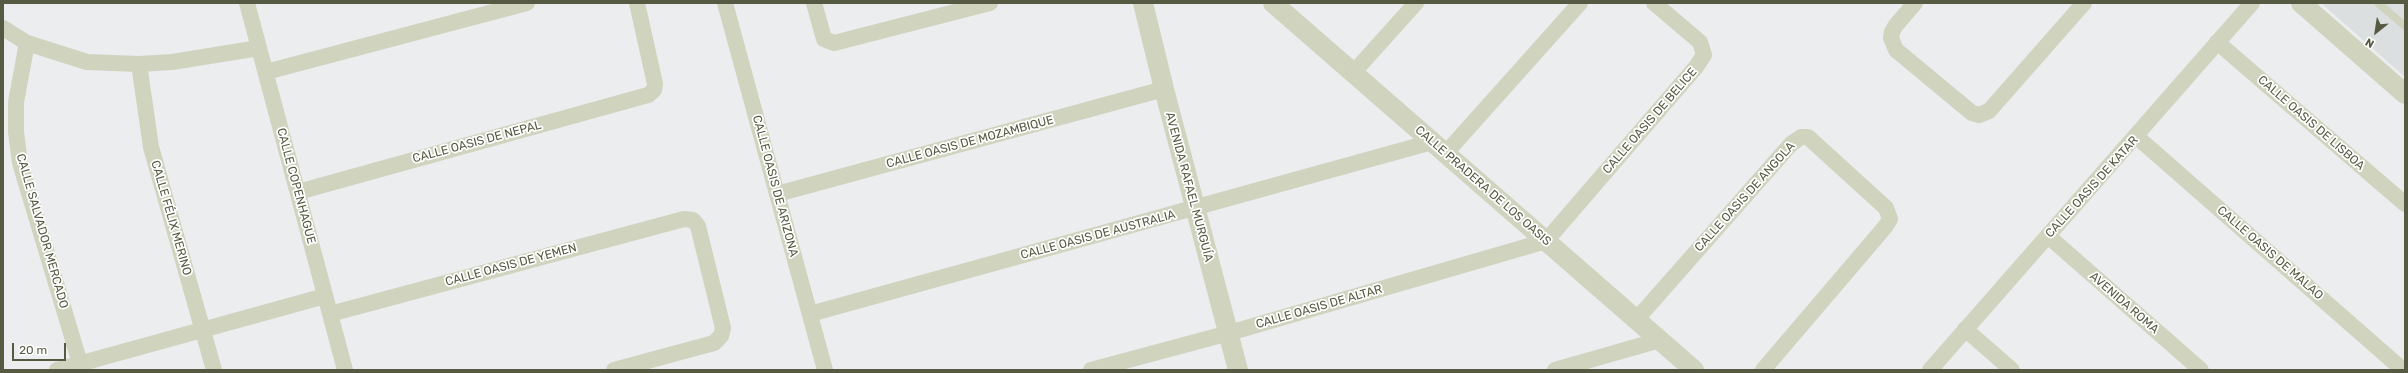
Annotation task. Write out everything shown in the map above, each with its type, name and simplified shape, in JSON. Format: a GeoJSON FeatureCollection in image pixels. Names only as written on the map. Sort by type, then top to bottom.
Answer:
{"type":"FeatureCollection","features":[{"type":"Feature","properties":{"kind":"street","name":"CALLE COPENHAGUE"},"geometry":{"type":"LineString","coordinates":[[247,3],[345,370]]}},
{"type":"Feature","properties":{"kind":"street"},"geometry":{"type":"LineString","coordinates":[[266,72],[527,3]]}},
{"type":"Feature","properties":{"kind":"street","name":"CALLE OASIS DE NEPAL"},"geometry":{"type":"LineString","coordinates":[[298,192],[648,95],[654,90],[655,84],[637,3]]}},
{"type":"Feature","properties":{"kind":"street","name":"CALLE OASIS DE ARIZONA"},"geometry":{"type":"LineString","coordinates":[[725,3],[825,370]]}},
{"type":"Feature","properties":{"kind":"street"},"geometry":{"type":"LineString","coordinates":[[814,3],[824,39],[834,43],[990,3]]}},
{"type":"Feature","properties":{"kind":"street","name":"AVENIDA RAFAEL MURGUÍA"},"geometry":{"type":"LineString","coordinates":[[1143,3],[1194,208],[1238,370]]}},
{"type":"Feature","properties":{"kind":"street","name":"CALLE PRADERA DE LOS OASIS"},"geometry":{"type":"LineString","coordinates":[[1273,3],[1694,370]]}},
{"type":"Feature","properties":{"kind":"street"},"geometry":{"type":"LineString","coordinates":[[1353,73],[1416,3]]}},
{"type":"Feature","properties":{"kind":"street"},"geometry":{"type":"LineString","coordinates":[[1439,148],[1580,3]]}},
{"type":"Feature","properties":{"kind":"street","name":"CALLE OASIS DE BELICE"},"geometry":{"type":"LineString","coordinates":[[1546,241],[1696,67],[1704,55],[1700,42],[1654,3]]}},
{"type":"Feature","properties":{"kind":"street"},"geometry":{"type":"LineString","coordinates":[[1915,3],[1896,24],[1892,32],[1891,38],[1896,50],[1972,113],[1979,115],[1989,111],[2084,3]]}},
{"type":"Feature","properties":{"kind":"street","name":"CALLE OASIS DE KATAR"},"geometry":{"type":"LineString","coordinates":[[1930,370],[2137,137],[2252,3]]}},
{"type":"Feature","properties":{"kind":"street"},"geometry":{"type":"LineString","coordinates":[[2301,3],[2405,94]]}},
{"type":"Feature","properties":{"kind":"street"},"geometry":{"type":"LineString","coordinates":[[3,28],[27,43],[88,62],[139,64],[172,62],[260,48]]}},
{"type":"Feature","properties":{"kind":"street","name":"CALLE OASIS DE LISBOA"},"geometry":{"type":"LineString","coordinates":[[2217,42],[2405,204]]}},
{"type":"Feature","properties":{"kind":"street","name":"CALLE SALVADOR MERCADO"},"geometry":{"type":"LineString","coordinates":[[27,43],[16,102],[16,132],[20,163],[81,367]]}},
{"type":"Feature","properties":{"kind":"street","name":"CALLE FÉLIX MERINO"},"geometry":{"type":"LineString","coordinates":[[139,64],[151,147],[214,370]]}},
{"type":"Feature","properties":{"kind":"street","name":"CALLE OASIS DE MOZAMBIQUE"},"geometry":{"type":"LineString","coordinates":[[777,194],[1164,89]]}},
{"type":"Feature","properties":{"kind":"street","name":"CALLE OASIS DE ANGOLA"},"geometry":{"type":"LineString","coordinates":[[1636,320],[1791,144],[1801,137],[1808,137],[1886,208],[1890,219],[1885,227],[1763,370]]}},
{"type":"Feature","properties":{"kind":"street","name":"CALLE OASIS DE MALAO"},"geometry":{"type":"LineString","coordinates":[[2137,137],[2403,370]]}},
{"type":"Feature","properties":{"kind":"street","name":"CALLE OASIS DE AUSTRALIA"},"geometry":{"type":"LineString","coordinates":[[810,314],[1194,208],[1439,148]]}},
{"type":"Feature","properties":{"kind":"street","name":"CALLE OASIS DE YEMEN"},"geometry":{"type":"LineString","coordinates":[[330,314],[684,218],[693,220],[698,226],[723,328],[721,336],[714,343],[614,370]]}},
{"type":"Feature","properties":{"kind":"street","name":"AVENIDA ROMA"},"geometry":{"type":"LineString","coordinates":[[2048,236],[2200,370]]}},
{"type":"Feature","properties":{"kind":"street","name":"CALLE OASIS DE ALTAR"},"geometry":{"type":"LineString","coordinates":[[1091,370],[1229,333],[1546,241]]}},
{"type":"Feature","properties":{"kind":"street"},"geometry":{"type":"LineString","coordinates":[[57,370],[81,367],[325,296]]}},
{"type":"Feature","properties":{"kind":"street"},"geometry":{"type":"LineString","coordinates":[[1965,329],[2012,370]]}},
{"type":"Feature","properties":{"kind":"street"},"geometry":{"type":"LineString","coordinates":[[1555,370],[1660,340]]}},
{"type":"Feature","properties":{"kind":"lane"},"geometry":{"type":"LineString","coordinates":[[2378,3],[2405,26]]}},
{"type":"Feature","properties":{"kind":"shaded area"},"geometry":{"type":"Polygon","coordinates":[[[2321,3],[2405,3],[2405,77],[2321,3]]]}}]}
